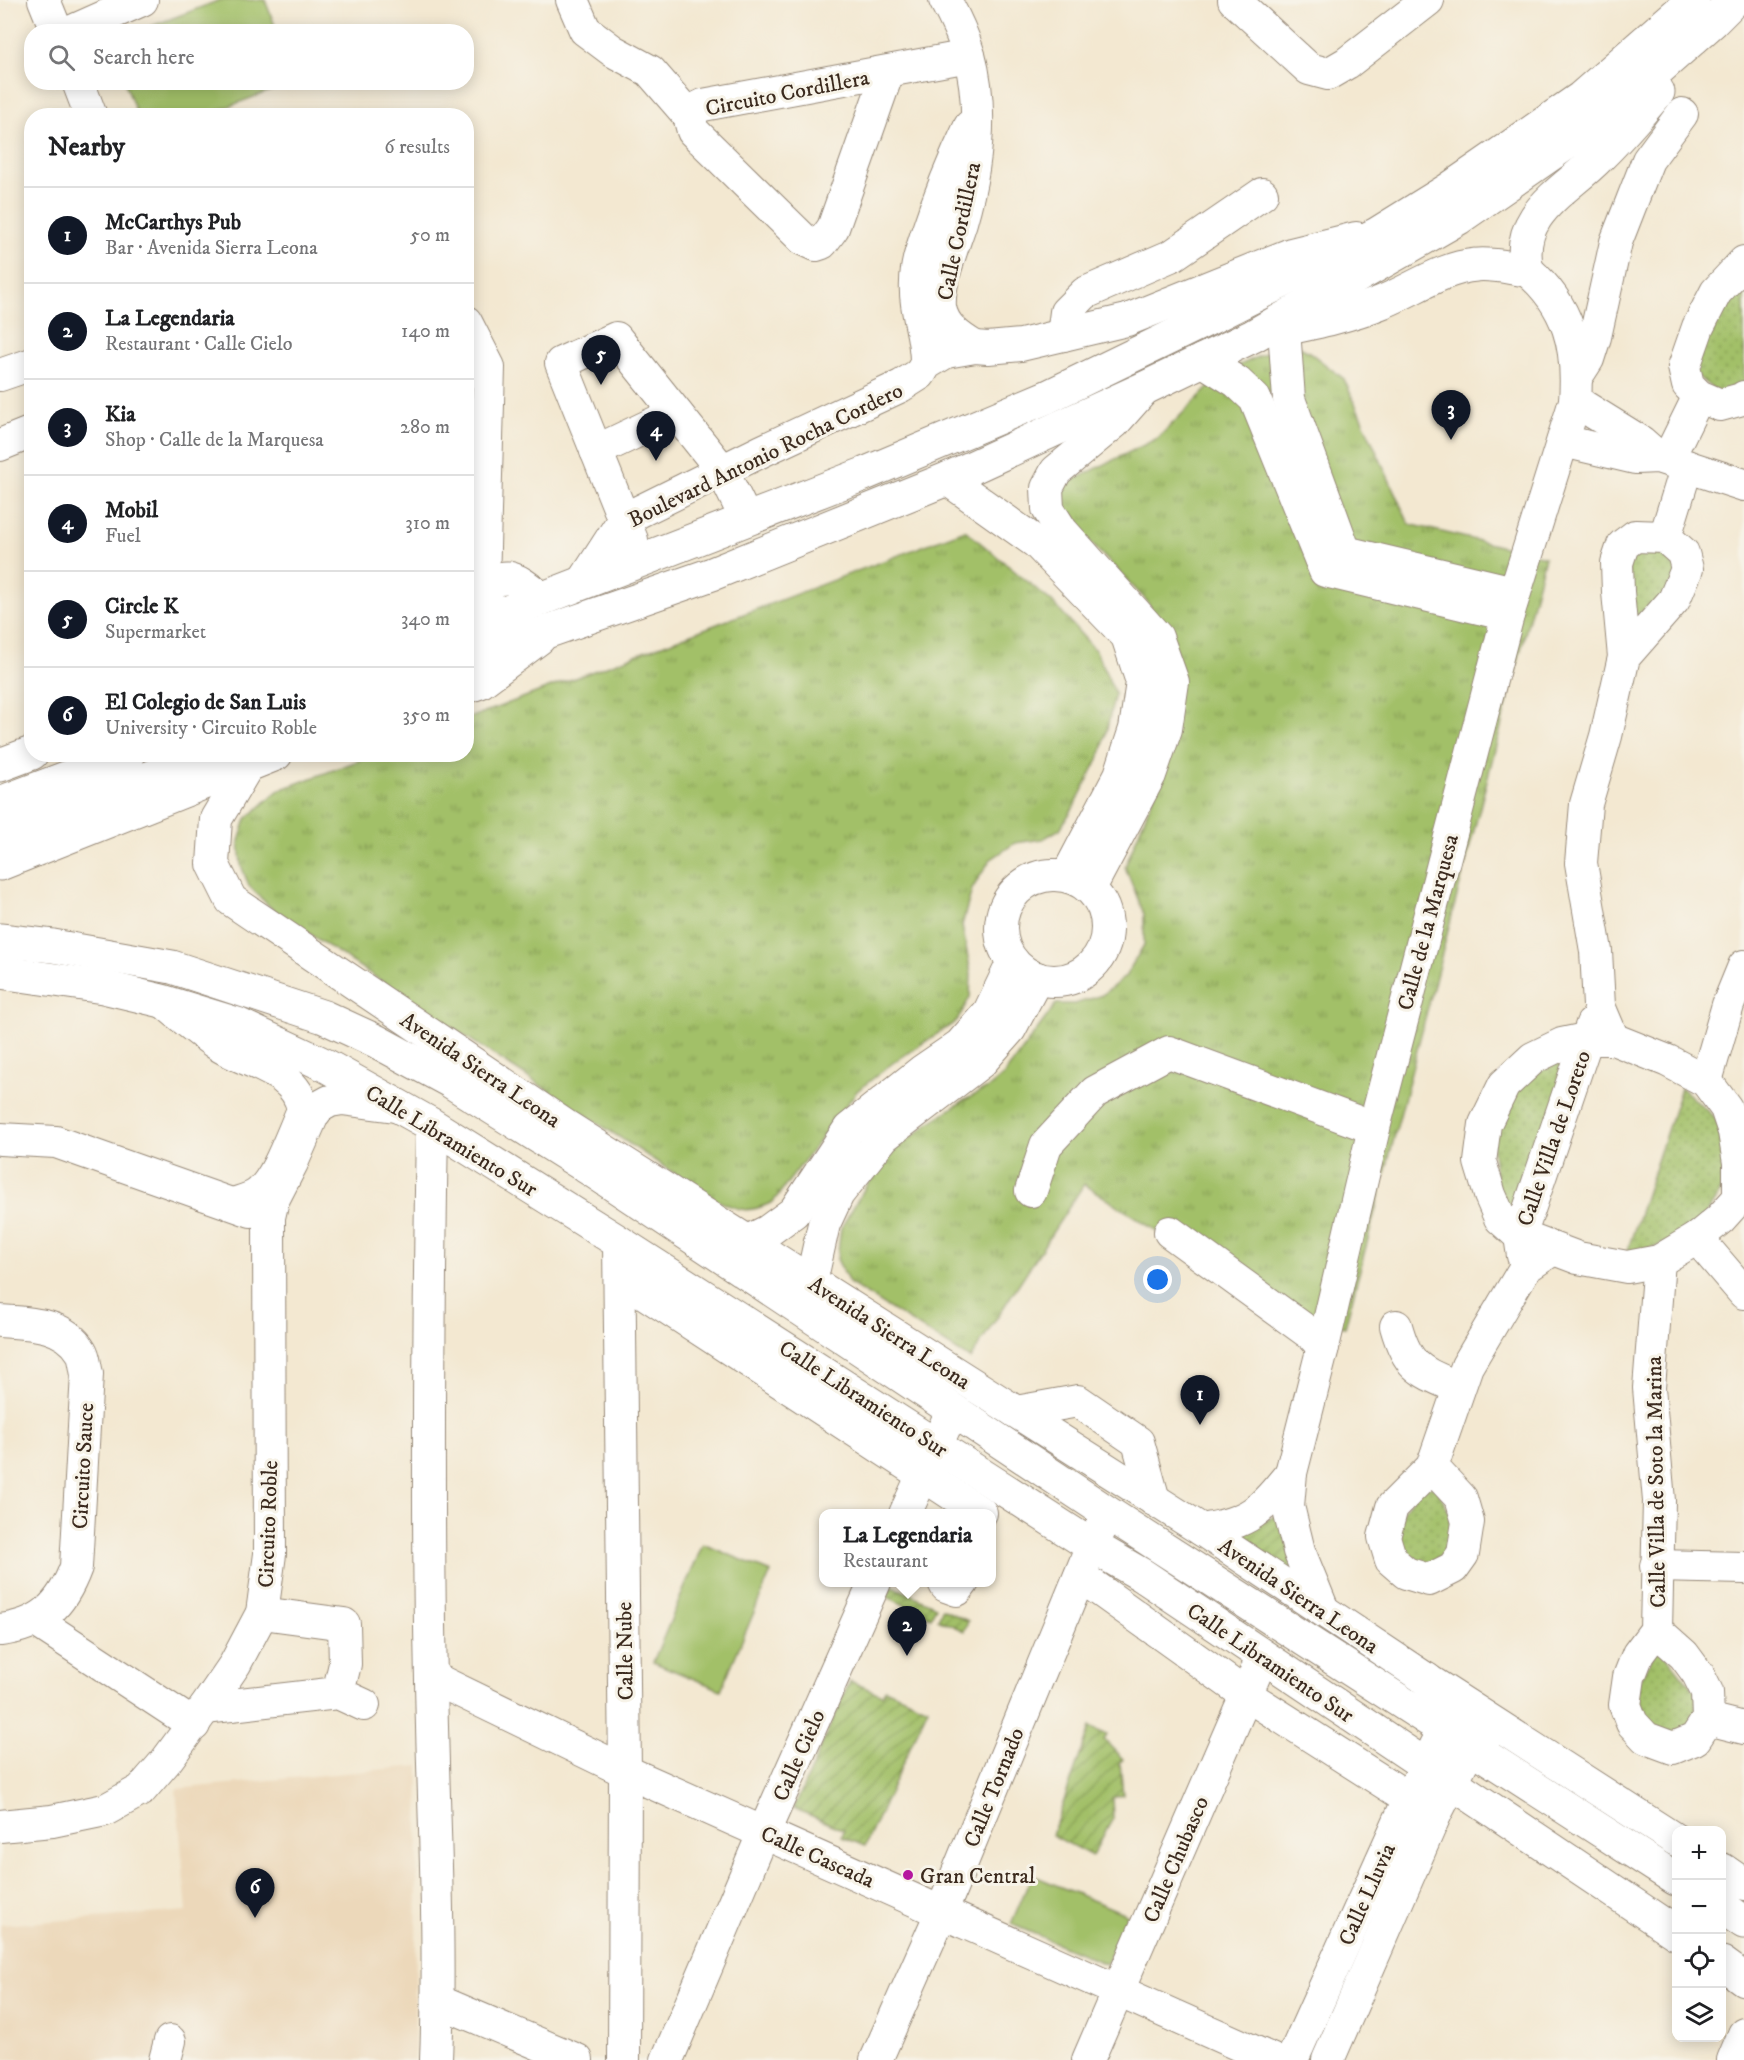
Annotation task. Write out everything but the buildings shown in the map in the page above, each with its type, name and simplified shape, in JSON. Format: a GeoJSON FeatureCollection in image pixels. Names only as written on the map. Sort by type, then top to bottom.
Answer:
{"type":"FeatureCollection","features":[{"type":"Feature","properties":{"kind":"main road"},"geometry":{"type":"LineString","coordinates":[[479,623],[864,474],[1047,397],[1206,320],[1377,234],[1449,190],[1714,7]]}},
{"type":"Feature","properties":{"kind":"main road"},"geometry":{"type":"LineString","coordinates":[[1268,332],[1329,320],[1383,302],[1431,278],[1455,270],[1476,265],[1527,270],[1524,246],[1535,218],[1559,192],[1598,159],[1630,124],[1714,7]]}},
{"type":"Feature","properties":{"kind":"main road"},"geometry":{"type":"LineString","coordinates":[[474,657],[712,574],[947,478],[1202,360],[1268,332],[1459,218],[1603,118],[1714,7]]}},
{"type":"Feature","properties":{"kind":"main road"},"geometry":{"type":"LineString","coordinates":[[475,587],[508,578],[541,598]]}},
{"type":"Feature","properties":{"kind":"main road"},"geometry":{"type":"LineString","coordinates":[[474,684],[480,682],[544,633]]}},
{"type":"Feature","properties":{"kind":"main road"},"geometry":{"type":"LineString","coordinates":[[0,765],[24,756]]}},
{"type":"Feature","properties":{"kind":"main road"},"geometry":{"type":"LineString","coordinates":[[0,802],[108,762]]}},
{"type":"Feature","properties":{"kind":"main road"},"geometry":{"type":"LineString","coordinates":[[0,836],[190,762]]}},
{"type":"Feature","properties":{"kind":"main road"},"geometry":{"type":"LineString","coordinates":[[0,864],[257,762]]}},
{"type":"Feature","properties":{"kind":"main road","name":"Calle Libramiento Sur"},"geometry":{"type":"LineString","coordinates":[[0,940],[53,946],[172,967],[324,1017],[376,1041],[450,1081],[592,1171],[951,1411],[1672,1876]]}},
{"type":"Feature","properties":{"kind":"main road","name":"Calle Libramiento Sur"},"geometry":{"type":"LineString","coordinates":[[0,972],[92,985],[162,1001],[237,1024],[286,1046],[432,1125],[788,1349],[1092,1546],[1142,1575],[1262,1658],[1672,1930]]}},
{"type":"Feature","properties":{"kind":"main road"},"geometry":{"type":"LineString","coordinates":[[566,1126],[592,1171]]}},
{"type":"Feature","properties":{"kind":"main road"},"geometry":{"type":"LineString","coordinates":[[1426,1679],[1515,1775]]}},
{"type":"Feature","properties":{"kind":"main road"},"geometry":{"type":"LineString","coordinates":[[1628,1848],[1672,1859]]}},
{"type":"Feature","properties":{"kind":"main road"},"geometry":{"type":"LineString","coordinates":[[1726,1911],[1744,1922]]}},
{"type":"Feature","properties":{"kind":"main road"},"geometry":{"type":"LineString","coordinates":[[1726,1967],[1744,1979]]}},
{"type":"Feature","properties":{"kind":"street"},"geometry":{"type":"LineString","coordinates":[[44,0],[54,24]]}},
{"type":"Feature","properties":{"kind":"street"},"geometry":{"type":"LineString","coordinates":[[88,24],[142,0]]}},
{"type":"Feature","properties":{"kind":"street","name":"Circuito Cordillera"},"geometry":{"type":"LineString","coordinates":[[572,0],[585,30],[613,51],[650,72],[689,116],[693,131],[803,239],[816,245],[822,243],[833,228],[888,72]]}},
{"type":"Feature","properties":{"kind":"street"},"geometry":{"type":"LineString","coordinates":[[945,0],[959,26],[969,56],[975,85],[976,112]]}},
{"type":"Feature","properties":{"kind":"street"},"geometry":{"type":"LineString","coordinates":[[1234,0],[1309,69],[1328,74],[1347,63],[1428,0]]}},
{"type":"Feature","properties":{"kind":"street","name":"Circuito Cordillera"},"geometry":{"type":"LineString","coordinates":[[689,116],[703,105],[969,56]]}},
{"type":"Feature","properties":{"kind":"street"},"geometry":{"type":"LineString","coordinates":[[81,90],[88,108]]}},
{"type":"Feature","properties":{"kind":"street","name":"Calle Cordillera"},"geometry":{"type":"LineString","coordinates":[[975,347],[960,338],[949,327],[940,306],[944,278],[973,177],[976,112]]}},
{"type":"Feature","properties":{"kind":"street","name":"Calle Cordillera"},"geometry":{"type":"LineString","coordinates":[[926,364],[926,350],[916,302],[918,261],[941,189],[976,112]]}},
{"type":"Feature","properties":{"kind":"street","name":"Calle de la Marquesa"},"geometry":{"type":"LineString","coordinates":[[1323,1610],[1299,1551],[1288,1506],[1291,1473],[1374,1128],[1511,603],[1563,441],[1576,389],[1595,337],[1616,242],[1648,160],[1682,114]]}},
{"type":"Feature","properties":{"kind":"street"},"geometry":{"type":"LineString","coordinates":[[1063,335],[1066,312],[1084,293],[1173,255],[1262,194]]}},
{"type":"Feature","properties":{"kind":"street","name":"Boulevard Antonio Rocha Cordero"},"geometry":{"type":"LineString","coordinates":[[584,582],[624,519],[901,386],[920,374],[926,364],[946,352],[975,347],[1021,345],[1127,320],[1291,254],[1336,241],[1377,234]]}},
{"type":"Feature","properties":{"kind":"street"},"geometry":{"type":"LineString","coordinates":[[1744,262],[1716,292],[1698,327],[1684,367],[1688,385],[1699,396],[1720,405],[1744,397]]}},
{"type":"Feature","properties":{"kind":"street","name":"Calle de la Marquesa"},"geometry":{"type":"LineString","coordinates":[[1527,270],[1555,299],[1566,321],[1573,343],[1576,389]]}},
{"type":"Feature","properties":{"kind":"street"},"geometry":{"type":"LineString","coordinates":[[1268,332],[1289,399],[1345,552],[1511,603]]}},
{"type":"Feature","properties":{"kind":"street"},"geometry":{"type":"LineString","coordinates":[[474,338],[489,367],[475,587],[479,623]]}},
{"type":"Feature","properties":{"kind":"street"},"geometry":{"type":"LineString","coordinates":[[641,560],[561,363],[616,338],[722,471],[746,519]]}},
{"type":"Feature","properties":{"kind":"street"},"geometry":{"type":"LineString","coordinates":[[1202,360],[1237,382],[1255,399],[1324,571],[1511,603]]}},
{"type":"Feature","properties":{"kind":"street"},"geometry":{"type":"LineString","coordinates":[[0,375],[24,367]]}},
{"type":"Feature","properties":{"kind":"street"},"geometry":{"type":"LineString","coordinates":[[1079,882],[1150,775],[1166,729],[1173,682],[1157,636],[1062,531],[1047,509],[1047,488],[1056,471],[1114,423],[1145,388]]}},
{"type":"Feature","properties":{"kind":"street"},"geometry":{"type":"LineString","coordinates":[[1576,389],[1641,442],[1671,461]]}},
{"type":"Feature","properties":{"kind":"street"},"geometry":{"type":"LineString","coordinates":[[1665,537],[1671,461],[1699,396]]}},
{"type":"Feature","properties":{"kind":"street"},"geometry":{"type":"LineString","coordinates":[[596,451],[676,412]]}},
{"type":"Feature","properties":{"kind":"street"},"geometry":{"type":"LineString","coordinates":[[0,445],[24,435]]}},
{"type":"Feature","properties":{"kind":"street"},"geometry":{"type":"LineString","coordinates":[[1563,441],[1635,458],[1671,461],[1744,485]]}},
{"type":"Feature","properties":{"kind":"street"},"geometry":{"type":"LineString","coordinates":[[947,478],[1037,543],[1127,636],[1142,682],[1135,729],[1079,882]]}},
{"type":"Feature","properties":{"kind":"street"},"geometry":{"type":"LineString","coordinates":[[1635,536],[1665,537],[1683,553],[1687,569],[1674,600],[1624,657],[1617,563],[1623,545],[1635,536]]}},
{"type":"Feature","properties":{"kind":"street","name":"Calle Villa de Loreto"},"geometry":{"type":"LineString","coordinates":[[1520,1236],[1600,1039],[1596,951],[1581,863],[1586,804],[1606,736],[1624,657]]}},
{"type":"Feature","properties":{"kind":"street","name":"Avenida Sierra Leona"},"geometry":{"type":"LineString","coordinates":[[260,762],[216,819],[213,864],[231,900],[566,1126],[1202,1530],[1426,1679],[1672,1837]]}},
{"type":"Feature","properties":{"kind":"street"},"geometry":{"type":"LineString","coordinates":[[1054,874],[1079,882],[1099,898],[1108,923],[1107,937],[1096,961],[1078,976],[1056,981],[1025,970],[1006,951],[1002,938],[1002,919],[1009,900],[1017,889],[1028,881],[1054,874]]}},
{"type":"Feature","properties":{"kind":"street"},"geometry":{"type":"LineString","coordinates":[[1706,1081],[1728,1005],[1744,966]]}},
{"type":"Feature","properties":{"kind":"street"},"geometry":{"type":"LineString","coordinates":[[748,1241],[768,1231],[794,1212],[849,1130],[922,1071],[960,1045],[1025,970]]}},
{"type":"Feature","properties":{"kind":"street"},"geometry":{"type":"LineString","coordinates":[[811,1282],[824,1224],[838,1194],[884,1136],[981,1062],[1010,1029],[1025,970]]}},
{"type":"Feature","properties":{"kind":"street"},"geometry":{"type":"LineString","coordinates":[[162,1001],[218,1045],[288,1081],[308,1112]]}},
{"type":"Feature","properties":{"kind":"street"},"geometry":{"type":"LineString","coordinates":[[1600,1039],[1668,1062],[1706,1081],[1739,1130],[1742,1199],[1697,1238],[1659,1261],[1628,1267],[1578,1258],[1553,1249],[1520,1236],[1500,1218],[1480,1162],[1485,1124],[1504,1085],[1533,1058],[1562,1044],[1600,1039]]}},
{"type":"Feature","properties":{"kind":"street"},"geometry":{"type":"LineString","coordinates":[[1031,1191],[1046,1145],[1095,1092],[1169,1053],[1374,1128]]}},
{"type":"Feature","properties":{"kind":"street"},"geometry":{"type":"LineString","coordinates":[[233,1204],[259,1193],[272,1177],[308,1112],[330,1101],[342,1099],[397,1106]]}},
{"type":"Feature","properties":{"kind":"street","name":"Circuito Roble"},"geometry":{"type":"LineString","coordinates":[[0,1826],[52,1821],[105,1810],[141,1790],[200,1717],[234,1664],[262,1613],[270,1554],[268,1217],[273,1200],[292,1163],[308,1112]]}},
{"type":"Feature","properties":{"kind":"street"},"geometry":{"type":"LineString","coordinates":[[432,1125],[431,1677],[438,2001],[436,2060]]}},
{"type":"Feature","properties":{"kind":"street"},"geometry":{"type":"LineString","coordinates":[[0,1139],[56,1142],[268,1217]]}},
{"type":"Feature","properties":{"kind":"street"},"geometry":{"type":"LineString","coordinates":[[1170,1232],[1312,1335],[1323,1347]]}},
{"type":"Feature","properties":{"kind":"street"},"geometry":{"type":"LineString","coordinates":[[1520,1236],[1526,1268]]}},
{"type":"Feature","properties":{"kind":"street"},"geometry":{"type":"LineString","coordinates":[[1697,1238],[1744,1293]]}},
{"type":"Feature","properties":{"kind":"street","name":"Calle Nube"},"geometry":{"type":"LineString","coordinates":[[619,1242],[626,1771],[624,2060]]}},
{"type":"Feature","properties":{"kind":"street"},"geometry":{"type":"LineString","coordinates":[[1432,1467],[1467,1366],[1526,1268],[1553,1249]]}},
{"type":"Feature","properties":{"kind":"street","name":"Calle Villa de Soto la Marina"},"geometry":{"type":"LineString","coordinates":[[1656,1630],[1684,1655],[1698,1674],[1707,1692],[1708,1719],[1695,1739],[1673,1748],[1646,1738],[1632,1723],[1625,1705],[1629,1677],[1638,1654],[1656,1630],[1659,1501],[1649,1388],[1659,1261]]}},
{"type":"Feature","properties":{"kind":"street"},"geometry":{"type":"LineString","coordinates":[[620,1277],[975,1509]]}},
{"type":"Feature","properties":{"kind":"street","name":"Circuito Sauce"},"geometry":{"type":"LineString","coordinates":[[0,1321],[35,1323],[63,1332],[81,1352],[87,1374],[76,1567],[69,1585],[56,1604],[36,1621],[0,1629]]}},
{"type":"Feature","properties":{"kind":"street"},"geometry":{"type":"LineString","coordinates":[[1396,1326],[1402,1347],[1419,1370],[1459,1388]]}},
{"type":"Feature","properties":{"kind":"street"},"geometry":{"type":"LineString","coordinates":[[772,1377],[788,1349]]}},
{"type":"Feature","properties":{"kind":"street"},"geometry":{"type":"LineString","coordinates":[[1016,1412],[1078,1401],[1138,1442],[1154,1500]]}},
{"type":"Feature","properties":{"kind":"street"},"geometry":{"type":"LineString","coordinates":[[907,1509],[951,1411]]}},
{"type":"Feature","properties":{"kind":"street"},"geometry":{"type":"LineString","coordinates":[[983,1509],[1014,1451]]}},
{"type":"Feature","properties":{"kind":"street","name":"Calle de la Marquesa"},"geometry":{"type":"LineString","coordinates":[[1202,1530],[1227,1526],[1249,1517],[1270,1499],[1291,1473]]}},
{"type":"Feature","properties":{"kind":"street","name":"Calle Tornado"},"geometry":{"type":"LineString","coordinates":[[876,2060],[942,1911],[1092,1546],[1108,1513]]}},
{"type":"Feature","properties":{"kind":"street"},"geometry":{"type":"LineString","coordinates":[[1656,1566],[1744,1568]]}},
{"type":"Feature","properties":{"kind":"street"},"geometry":{"type":"LineString","coordinates":[[1080,1576],[1245,1694],[1435,1815]]}},
{"type":"Feature","properties":{"kind":"street","name":"Calle Cielo"},"geometry":{"type":"LineString","coordinates":[[667,2060],[764,1832],[873,1587]]}},
{"type":"Feature","properties":{"kind":"street"},"geometry":{"type":"LineString","coordinates":[[36,1621],[200,1717],[351,1699],[345,1664],[344,1624],[262,1613]]}},
{"type":"Feature","properties":{"kind":"street","name":"Calle Chubasco"},"geometry":{"type":"LineString","coordinates":[[1088,2060],[1262,1658]]}},
{"type":"Feature","properties":{"kind":"street","name":"Calle Cascada"},"geometry":{"type":"LineString","coordinates":[[431,1677],[626,1771],[1273,2060]]}},
{"type":"Feature","properties":{"kind":"street"},"geometry":{"type":"LineString","coordinates":[[1708,1719],[1744,1728]]}},
{"type":"Feature","properties":{"kind":"street","name":"Calle Lluvia"},"geometry":{"type":"LineString","coordinates":[[1292,2060],[1409,1799],[1438,1773],[1457,1738]]}},
{"type":"Feature","properties":{"kind":"street","name":"Calle Lluvia"},"geometry":{"type":"LineString","coordinates":[[1328,2060],[1435,1815],[1438,1773]]}},
{"type":"Feature","properties":{"kind":"street"},"geometry":{"type":"LineString","coordinates":[[438,2001],[577,2060]]}},
{"type":"Feature","properties":{"kind":"street"},"geometry":{"type":"LineString","coordinates":[[1733,2060],[1744,2034]]}},
{"type":"Feature","properties":{"kind":"shaded area"},"geometry":{"type":"Polygon","coordinates":[[[419,1766],[414,2060],[0,2060],[0,1925],[187,1911],[176,1789],[419,1766]]]}},
{"type":"Feature","properties":{"kind":"green space"},"geometry":{"type":"Polygon","coordinates":[[[220,0],[265,0],[274,24],[157,24],[220,0]]]}},
{"type":"Feature","properties":{"kind":"green space"},"geometry":{"type":"Polygon","coordinates":[[[128,90],[272,90],[225,108],[134,108],[128,90]]]}},
{"type":"Feature","properties":{"kind":"green space"},"geometry":{"type":"Polygon","coordinates":[[[1744,268],[1744,385],[1720,395],[1690,370],[1744,268]]]}},
{"type":"Feature","properties":{"kind":"green space"},"geometry":{"type":"Polygon","coordinates":[[[1290,342],[1309,352],[1344,379],[1409,524],[1545,557],[1345,1327],[1296,1315],[1251,1292],[1084,1184],[970,1359],[849,1283],[837,1259],[841,1228],[866,1186],[895,1150],[932,1121],[990,1087],[1004,1075],[1056,1004],[1075,1004],[1102,995],[1125,977],[1144,945],[1144,914],[1125,867],[1155,792],[1174,653],[1147,601],[1063,514],[1059,498],[1065,484],[1158,438],[1210,386],[1240,365],[1290,342]]]}},
{"type":"Feature","properties":{"kind":"green space"},"geometry":{"type":"Polygon","coordinates":[[[965,530],[1052,602],[1096,651],[1115,693],[1102,751],[1075,805],[1060,829],[1043,839],[1015,843],[990,860],[972,889],[962,925],[971,974],[970,997],[957,1021],[894,1062],[857,1091],[773,1202],[749,1210],[729,1206],[712,1198],[273,910],[249,886],[241,865],[239,841],[246,819],[279,790],[355,762],[474,762],[474,716],[965,530]]]}},
{"type":"Feature","properties":{"kind":"green space"},"geometry":{"type":"Polygon","coordinates":[[[1641,550],[1660,551],[1680,572],[1631,641],[1628,560],[1641,550]]]}},
{"type":"Feature","properties":{"kind":"green space"},"geometry":{"type":"Polygon","coordinates":[[[1571,1057],[1518,1217],[1497,1195],[1491,1130],[1521,1080],[1571,1057]]]}},
{"type":"Feature","properties":{"kind":"green space"},"geometry":{"type":"Polygon","coordinates":[[[1681,1088],[1716,1119],[1725,1151],[1721,1191],[1695,1232],[1625,1258],[1681,1088]]]}},
{"type":"Feature","properties":{"kind":"green space"},"geometry":{"type":"Polygon","coordinates":[[[1422,1486],[1436,1487],[1453,1519],[1456,1548],[1423,1571],[1394,1541],[1404,1510],[1422,1486]]]}},
{"type":"Feature","properties":{"kind":"green space"},"geometry":{"type":"Polygon","coordinates":[[[1280,1514],[1296,1580],[1228,1537],[1280,1514]]]}},
{"type":"Feature","properties":{"kind":"green space"},"geometry":{"type":"Polygon","coordinates":[[[703,1544],[771,1572],[721,1690],[653,1662],[703,1544]]]}},
{"type":"Feature","properties":{"kind":"green space"},"geometry":{"type":"Polygon","coordinates":[[[892,1587],[894,1587],[936,1606],[931,1617],[887,1597],[892,1587]]]}},
{"type":"Feature","properties":{"kind":"green space"},"geometry":{"type":"Polygon","coordinates":[[[942,1609],[968,1621],[964,1631],[938,1619],[942,1609]]]}},
{"type":"Feature","properties":{"kind":"green space"},"geometry":{"type":"Polygon","coordinates":[[[1658,1645],[1696,1693],[1696,1716],[1672,1741],[1636,1719],[1639,1682],[1658,1645]]]}},
{"type":"Feature","properties":{"kind":"green space"},"geometry":{"type":"Polygon","coordinates":[[[850,1681],[882,1695],[885,1689],[928,1708],[865,1846],[842,1837],[844,1830],[794,1808],[850,1681]]]}},
{"type":"Feature","properties":{"kind":"green space"},"geometry":{"type":"Polygon","coordinates":[[[1090,1727],[1107,1735],[1104,1740],[1123,1759],[1120,1763],[1123,1795],[1112,1798],[1113,1818],[1092,1856],[1052,1835],[1090,1727]]]}},
{"type":"Feature","properties":{"kind":"green space"},"geometry":{"type":"Polygon","coordinates":[[[1032,1875],[1128,1915],[1106,1964],[1011,1924],[1032,1875]]]}},
{"type":"Feature","properties":{"kind":"place","name":"Circle K"},"geometry":{"type":"Point","coordinates":[601,385]}},
{"type":"Feature","properties":{"kind":"place","name":"Kia"},"geometry":{"type":"Point","coordinates":[1451,440]}},
{"type":"Feature","properties":{"kind":"place","name":"Mobil"},"geometry":{"type":"Point","coordinates":[656,461]}},
{"type":"Feature","properties":{"kind":"place","name":"McCarthys Pub"},"geometry":{"type":"Point","coordinates":[1200,1425]}},
{"type":"Feature","properties":{"kind":"place","name":"La Legendaria"},"geometry":{"type":"Point","coordinates":[907,1656]}},
{"type":"Feature","properties":{"kind":"place","name":"Gran Central"},"geometry":{"type":"Point","coordinates":[908,1875]}},
{"type":"Feature","properties":{"kind":"place","name":"El Colegio de San Luis"},"geometry":{"type":"Point","coordinates":[255,1918]}}]}
